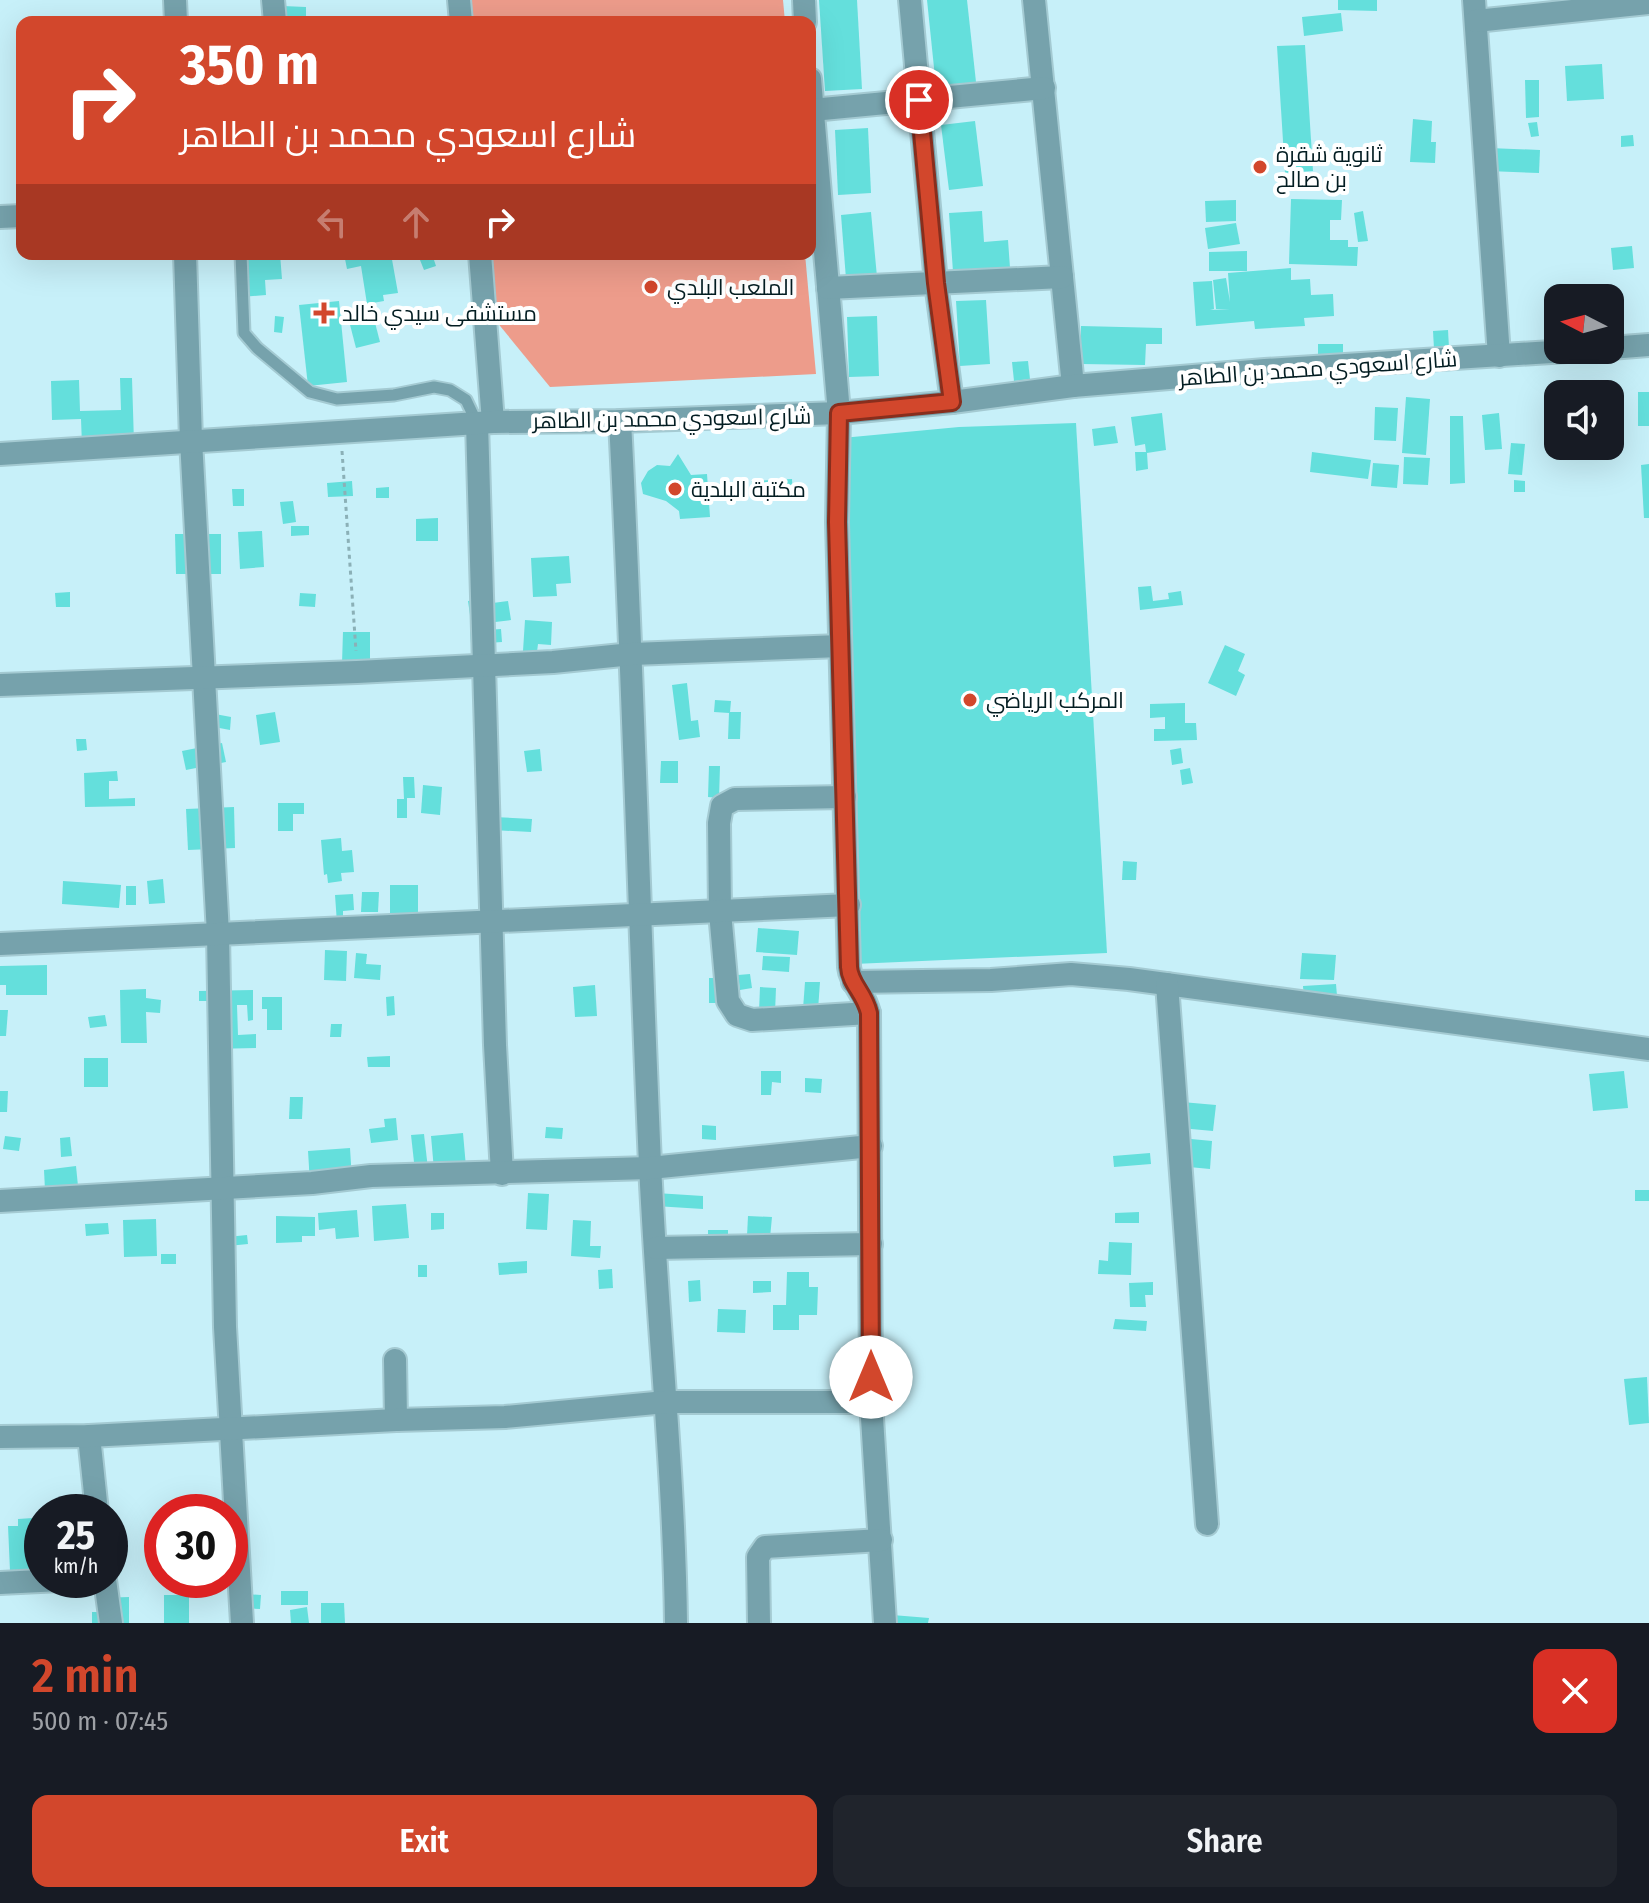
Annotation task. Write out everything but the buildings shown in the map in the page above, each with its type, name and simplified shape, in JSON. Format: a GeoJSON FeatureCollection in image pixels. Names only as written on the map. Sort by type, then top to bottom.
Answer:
{"type":"FeatureCollection","features":[{"type":"Feature","properties":{"kind":"street"},"geometry":{"type":"LineString","coordinates":[[910,0],[936,283],[952,402]]}},
{"type":"Feature","properties":{"kind":"street"},"geometry":{"type":"LineString","coordinates":[[1034,0],[1073,386]]}},
{"type":"Feature","properties":{"kind":"street"},"geometry":{"type":"LineString","coordinates":[[1499,356],[1475,10],[1649,3]]}},
{"type":"Feature","properties":{"kind":"street"},"geometry":{"type":"LineString","coordinates":[[816,110],[1044,88]]}},
{"type":"Feature","properties":{"kind":"street"},"geometry":{"type":"LineString","coordinates":[[816,154],[839,413],[837,522],[849,967],[869,1013],[871,1402],[885,1623]]}},
{"type":"Feature","properties":{"kind":"street"},"geometry":{"type":"LineString","coordinates":[[185,260],[191,440],[218,934],[225,1327],[242,1623]]}},
{"type":"Feature","properties":{"kind":"street"},"geometry":{"type":"LineString","coordinates":[[480,260],[485,422],[483,666],[502,1174]]}},
{"type":"Feature","properties":{"kind":"street"},"geometry":{"type":"LineString","coordinates":[[828,288],[1062,277]]}},
{"type":"Feature","properties":{"kind":"street"},"geometry":{"type":"LineString","coordinates":[[1624,347],[1649,345]]}},
{"type":"Feature","properties":{"kind":"street","name":"شارع اسعودي محمد بن الطاهر"},"geometry":{"type":"LineString","coordinates":[[0,454],[485,422],[620,421],[839,413],[1073,386],[1265,370],[1544,353]]}},
{"type":"Feature","properties":{"kind":"street"},"geometry":{"type":"LineString","coordinates":[[620,421],[632,654],[650,1168],[675,1535],[676,1623]]}},
{"type":"Feature","properties":{"kind":"street"},"geometry":{"type":"LineString","coordinates":[[0,685],[357,672],[632,654],[840,646]]}},
{"type":"Feature","properties":{"kind":"street"},"geometry":{"type":"LineString","coordinates":[[845,797],[727,802],[722,806],[719,823],[720,912],[728,1001],[737,1015],[752,1020],[869,1013]]}},
{"type":"Feature","properties":{"kind":"street"},"geometry":{"type":"LineString","coordinates":[[0,944],[849,905]]}},
{"type":"Feature","properties":{"kind":"street"},"geometry":{"type":"LineString","coordinates":[[853,982],[991,980],[1071,974],[1167,984],[1649,1049]]}},
{"type":"Feature","properties":{"kind":"street"},"geometry":{"type":"LineString","coordinates":[[1167,984],[1207,1524]]}},
{"type":"Feature","properties":{"kind":"street"},"geometry":{"type":"LineString","coordinates":[[0,1201],[312,1183],[371,1176],[650,1168],[871,1146]]}},
{"type":"Feature","properties":{"kind":"street"},"geometry":{"type":"LineString","coordinates":[[656,1248],[871,1244]]}},
{"type":"Feature","properties":{"kind":"street"},"geometry":{"type":"LineString","coordinates":[[395,1360],[396,1420]]}},
{"type":"Feature","properties":{"kind":"street"},"geometry":{"type":"LineString","coordinates":[[0,1437],[89,1436],[505,1417],[666,1402],[871,1402]]}},
{"type":"Feature","properties":{"kind":"street"},"geometry":{"type":"LineString","coordinates":[[89,1436],[95,1494]]}},
{"type":"Feature","properties":{"kind":"street"},"geometry":{"type":"LineString","coordinates":[[759,1623],[758,1557],[765,1547],[881,1540]]}},
{"type":"Feature","properties":{"kind":"street"},"geometry":{"type":"LineString","coordinates":[[0,1583],[24,1582]]}},
{"type":"Feature","properties":{"kind":"street"},"geometry":{"type":"LineString","coordinates":[[108,1598],[111,1623]]}},
{"type":"Feature","properties":{"kind":"lane"},"geometry":{"type":"LineString","coordinates":[[241,260],[244,333],[257,348],[310,392],[337,399],[394,395],[434,387],[450,390],[466,400],[485,422]]}},
{"type":"Feature","properties":{"kind":"path"},"geometry":{"type":"LineString","coordinates":[[341,431],[357,672]]}},
{"type":"Feature","properties":{"kind":"shaded area"},"geometry":{"type":"Polygon","coordinates":[[[464,0],[783,0],[784,16],[465,16],[464,0]]]}},
{"type":"Feature","properties":{"kind":"shaded area","name":"الملعب البلدي"},"geometry":{"type":"Polygon","coordinates":[[[491,260],[806,260],[816,374],[550,387],[496,321],[491,260]]]}},
{"type":"Feature","properties":{"kind":"place","name":"ثانوية شقرة بن صالح"},"geometry":{"type":"Point","coordinates":[1260,167]}},
{"type":"Feature","properties":{"kind":"place","name":"الملعب البلدي"},"geometry":{"type":"Point","coordinates":[651,287]}},
{"type":"Feature","properties":{"kind":"place","name":"مستشفى سيدي خالد"},"geometry":{"type":"Point","coordinates":[324,313]}},
{"type":"Feature","properties":{"kind":"place","name":"مكتبة البلدية"},"geometry":{"type":"Point","coordinates":[675,489]}},
{"type":"Feature","properties":{"kind":"place","name":"المركب الرياضي"},"geometry":{"type":"Point","coordinates":[970,700]}},
{"type":"Feature","properties":{"kind":"route"},"geometry":{"type":"LineString","coordinates":[[871,1377],[869,1013],[865,998],[850,977],[849,967],[837,522],[839,413],[952,402],[936,283],[919,100]]}}]}
